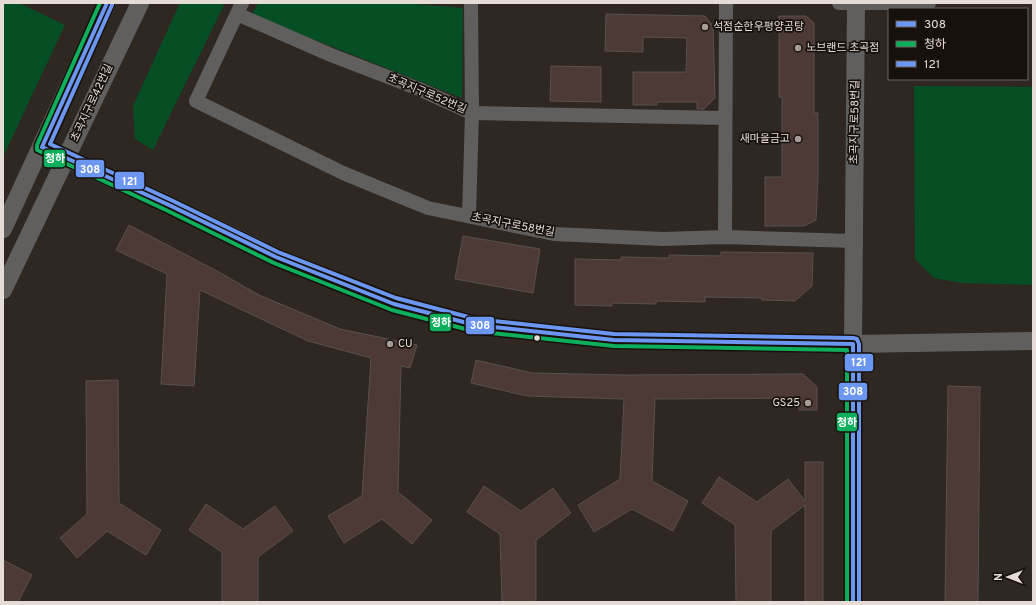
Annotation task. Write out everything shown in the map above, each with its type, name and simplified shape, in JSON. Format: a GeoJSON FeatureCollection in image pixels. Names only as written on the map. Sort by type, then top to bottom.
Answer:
{"type":"FeatureCollection","features":[{"type":"Feature","properties":{"kind":"street"},"geometry":{"type":"LineString","coordinates":[[3,229],[107,3]]}},
{"type":"Feature","properties":{"kind":"street","name":"초곡지구로42번길"},"geometry":{"type":"LineString","coordinates":[[3,290],[140,3]]}},
{"type":"Feature","properties":{"kind":"street"},"geometry":{"type":"LineString","coordinates":[[469,216],[472,113],[471,3]]}},
{"type":"Feature","properties":{"kind":"street"},"geometry":{"type":"LineString","coordinates":[[725,237],[726,3]]}},
{"type":"Feature","properties":{"kind":"street"},"geometry":{"type":"LineString","coordinates":[[839,3],[929,3]]}},
{"type":"Feature","properties":{"kind":"street","name":"초곡지구로58번길"},"geometry":{"type":"LineString","coordinates":[[853,602],[853,344],[856,3]]}},
{"type":"Feature","properties":{"kind":"street","name":"초곡지구로52번길"},"geometry":{"type":"LineString","coordinates":[[239,8],[331,55],[419,89],[472,113],[725,118]]}},
{"type":"Feature","properties":{"kind":"street","name":"초곡지구로58번길"},"geometry":{"type":"LineString","coordinates":[[239,8],[196,101],[344,173],[428,208],[554,234],[663,238],[725,237],[854,241]]}},
{"type":"Feature","properties":{"kind":"street"},"geometry":{"type":"LineString","coordinates":[[42,147],[276,257],[394,304],[475,326],[614,340],[853,344],[1033,341]]}},
{"type":"Feature","properties":{"kind":"green space"},"geometry":{"type":"Polygon","coordinates":[[[3,3],[19,3],[65,25],[3,157],[3,3]]]}},
{"type":"Feature","properties":{"kind":"green space"},"geometry":{"type":"Polygon","coordinates":[[[180,3],[225,3],[153,150],[135,139],[133,106],[180,3]]]}},
{"type":"Feature","properties":{"kind":"green space"},"geometry":{"type":"Polygon","coordinates":[[[258,3],[402,3],[463,8],[462,98],[252,15],[258,3]]]}},
{"type":"Feature","properties":{"kind":"green space"},"geometry":{"type":"Polygon","coordinates":[[[914,86],[1033,87],[1033,285],[962,283],[934,278],[915,259],[914,86]]]}},
{"type":"Feature","properties":{"kind":"building"},"geometry":{"type":"Polygon","coordinates":[[[606,14],[705,16],[713,26],[715,98],[704,109],[697,109],[697,102],[657,102],[657,105],[633,105],[633,72],[686,72],[687,38],[643,37],[643,52],[605,51],[606,14]]]}},
{"type":"Feature","properties":{"kind":"building"},"geometry":{"type":"Polygon","coordinates":[[[779,16],[806,16],[814,23],[814,113],[818,113],[816,220],[804,226],[765,226],[765,177],[782,177],[782,97],[779,97],[779,16]]]}},
{"type":"Feature","properties":{"kind":"building"},"geometry":{"type":"Polygon","coordinates":[[[551,66],[601,67],[601,102],[550,101],[551,66]]]}},
{"type":"Feature","properties":{"kind":"building"},"geometry":{"type":"Polygon","coordinates":[[[129,225],[217,271],[259,295],[340,329],[417,345],[410,368],[401,366],[398,492],[432,520],[412,544],[382,519],[344,543],[328,516],[362,496],[371,358],[308,341],[200,290],[194,386],[161,384],[167,274],[116,250],[129,225]]]}},
{"type":"Feature","properties":{"kind":"building"},"geometry":{"type":"Polygon","coordinates":[[[463,236],[540,249],[533,293],[455,279],[463,236]]]}},
{"type":"Feature","properties":{"kind":"building"},"geometry":{"type":"Polygon","coordinates":[[[721,252],[813,253],[812,286],[795,301],[762,300],[762,298],[705,297],[705,302],[656,301],[656,304],[612,303],[612,306],[575,305],[575,259],[621,260],[621,257],[669,258],[669,255],[721,256],[721,252]]]}},
{"type":"Feature","properties":{"kind":"building"},"geometry":{"type":"Polygon","coordinates":[[[476,360],[532,373],[624,375],[803,374],[817,387],[817,410],[799,410],[799,398],[655,399],[652,481],[688,501],[673,531],[632,509],[594,532],[578,505],[620,479],[624,399],[527,396],[471,383],[476,360]]]}},
{"type":"Feature","properties":{"kind":"building"},"geometry":{"type":"Polygon","coordinates":[[[118,380],[119,503],[161,530],[146,555],[107,531],[77,558],[60,538],[87,514],[86,381],[118,380]]]}},
{"type":"Feature","properties":{"kind":"building"},"geometry":{"type":"Polygon","coordinates":[[[948,386],[980,387],[978,602],[945,602],[948,386]]]}},
{"type":"Feature","properties":{"kind":"building"},"geometry":{"type":"Polygon","coordinates":[[[805,462],[823,462],[823,602],[805,602],[805,505],[771,531],[771,602],[736,602],[735,525],[702,503],[719,477],[757,502],[788,479],[805,501],[805,462]]]}},
{"type":"Feature","properties":{"kind":"building"},"geometry":{"type":"Polygon","coordinates":[[[484,486],[521,511],[553,488],[571,513],[536,540],[536,602],[502,602],[500,534],[467,512],[484,486]]]}},
{"type":"Feature","properties":{"kind":"building"},"geometry":{"type":"Polygon","coordinates":[[[206,504],[243,529],[275,506],[293,531],[258,557],[258,602],[222,602],[222,552],[189,530],[206,504]]]}},
{"type":"Feature","properties":{"kind":"building"},"geometry":{"type":"Polygon","coordinates":[[[3,560],[32,575],[18,602],[3,602],[3,560]]]}},
{"type":"Feature","properties":{"kind":"transit line","name":"청하"},"geometry":{"type":"LineString","coordinates":[[100,3],[37,145],[37,150],[166,210],[274,263],[392,310],[473,331],[614,346],[847,350],[847,602]]}},
{"type":"Feature","properties":{"kind":"transit line","name":"308"},"geometry":{"type":"LineString","coordinates":[[107,3],[42,147],[169,205],[276,257],[394,304],[475,325],[614,340],[853,344],[853,602]]}},
{"type":"Feature","properties":{"kind":"transit line","name":"121"},"geometry":{"type":"LineString","coordinates":[[112,5],[50,144],[278,252],[396,298],[476,319],[614,334],[857,339],[859,344],[859,602]]}},
{"type":"Feature","properties":{"kind":"place","name":"석점순한우평양곰탕"},"geometry":{"type":"Point","coordinates":[705,27]}},
{"type":"Feature","properties":{"kind":"place","name":"노브랜드 초곡점"},"geometry":{"type":"Point","coordinates":[798,48]}},
{"type":"Feature","properties":{"kind":"place","name":"새마을금고"},"geometry":{"type":"Point","coordinates":[798,139]}},
{"type":"Feature","properties":{"kind":"place","name":"CU"},"geometry":{"type":"Point","coordinates":[390,344]}},
{"type":"Feature","properties":{"kind":"place","name":"GS25"},"geometry":{"type":"Point","coordinates":[808,403]}}]}
